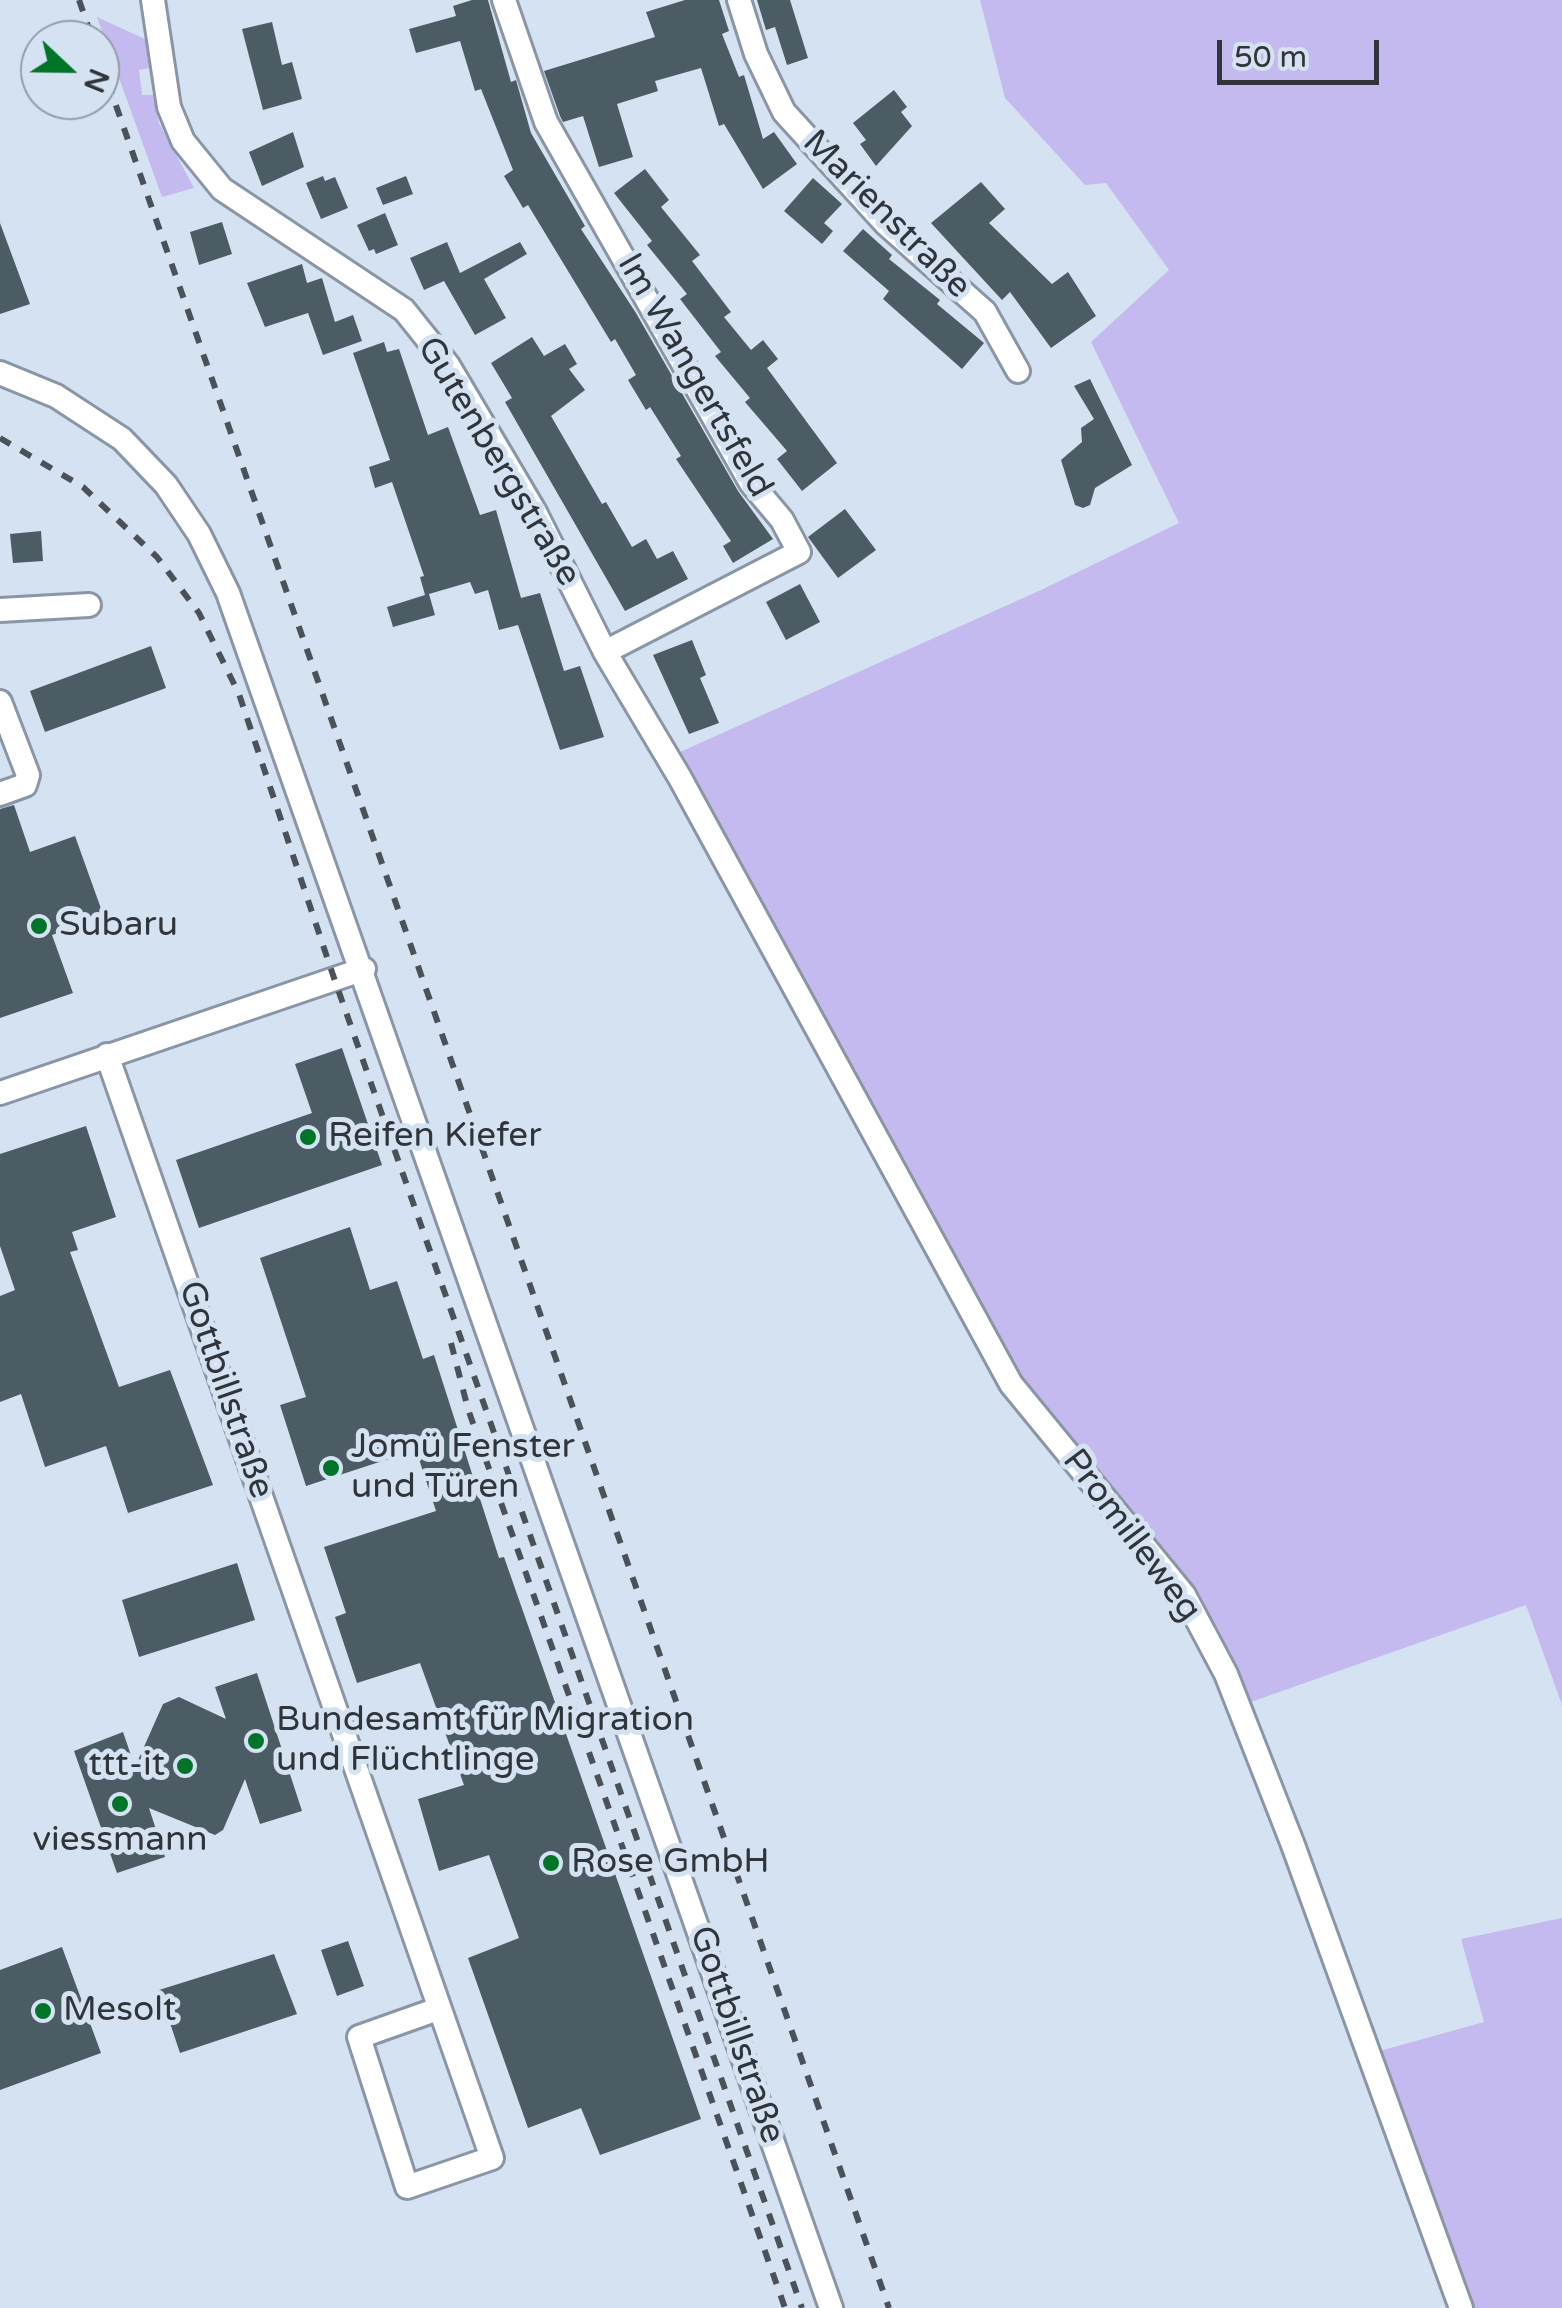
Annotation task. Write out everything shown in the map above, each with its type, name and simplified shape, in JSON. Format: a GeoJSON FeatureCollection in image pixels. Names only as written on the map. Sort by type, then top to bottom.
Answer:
{"type":"FeatureCollection","features":[{"type":"Feature","properties":{"kind":"street","name":"Gutenbergstraße"},"geometry":{"type":"LineString","coordinates":[[153,0],[169,107],[202,169],[222,189],[404,310],[432,343],[535,512],[605,652],[680,778]]}},
{"type":"Feature","properties":{"kind":"street","name":"Im Wangertsfeld"},"geometry":{"type":"LineString","coordinates":[[504,0],[546,122],[751,483],[782,520],[799,552],[605,652]]}},
{"type":"Feature","properties":{"kind":"street","name":"Marienstraße"},"geometry":{"type":"LineString","coordinates":[[739,0],[756,54],[784,112],[886,224],[984,312],[1018,371]]}},
{"type":"Feature","properties":{"kind":"street","name":"Gottbillstraße"},"geometry":{"type":"LineString","coordinates":[[0,373],[56,396],[122,439],[166,485],[199,534],[228,592],[364,969],[831,2308]]}},
{"type":"Feature","properties":{"kind":"street"},"geometry":{"type":"LineString","coordinates":[[0,610],[89,605]]}},
{"type":"Feature","properties":{"kind":"street"},"geometry":{"type":"LineString","coordinates":[[0,702],[28,775],[24,786],[0,794]]}},
{"type":"Feature","properties":{"kind":"street","name":"Promilleweg"},"geometry":{"type":"LineString","coordinates":[[680,778],[1011,1384],[1184,1595],[1226,1674],[1460,2308]]}},
{"type":"Feature","properties":{"kind":"street"},"geometry":{"type":"LineString","coordinates":[[0,1093],[364,969]]}},
{"type":"Feature","properties":{"kind":"street","name":"Gottbillstraße"},"geometry":{"type":"LineString","coordinates":[[107,1056],[374,1809],[438,2008],[492,2158],[407,2188],[358,2036],[438,2008]]}},
{"type":"Feature","properties":{"kind":"shaded area"},"geometry":{"type":"Polygon","coordinates":[[[980,0],[1562,0],[1562,1705],[1526,1605],[1248,1703],[1010,1371],[680,752],[1041,590],[1179,523],[1091,342],[1169,270],[1106,183],[1085,185],[1005,98],[980,0]]]}},
{"type":"Feature","properties":{"kind":"shaded area"},"geometry":{"type":"Polygon","coordinates":[[[120,28],[147,40],[150,68],[139,70],[142,95],[153,95],[159,123],[194,188],[162,197],[120,81],[120,28]]]}},
{"type":"Feature","properties":{"kind":"shaded area"},"geometry":{"type":"Polygon","coordinates":[[[1562,1918],[1562,2308],[1451,2308],[1358,2057],[1484,2022],[1461,1939],[1562,1918]]]}},
{"type":"Feature","properties":{"kind":"building"},"geometry":{"type":"Polygon","coordinates":[[[488,0],[511,82],[516,80],[531,133],[585,226],[581,229],[636,313],[738,491],[773,539],[733,563],[723,546],[731,541],[676,459],[681,456],[650,407],[646,410],[628,380],[636,375],[615,339],[611,342],[528,205],[523,208],[504,176],[513,170],[481,89],[475,91],[460,41],[416,53],[409,29],[456,16],[453,6],[488,0]]]}},
{"type":"Feature","properties":{"kind":"building"},"geometry":{"type":"Polygon","coordinates":[[[685,0],[719,0],[729,31],[722,34],[739,77],[744,75],[763,139],[774,132],[797,164],[763,189],[724,124],[719,126],[701,68],[655,81],[658,91],[617,104],[633,157],[599,167],[583,116],[563,122],[560,116],[544,71],[655,37],[646,12],[685,0]]]}},
{"type":"Feature","properties":{"kind":"building"},"geometry":{"type":"Polygon","coordinates":[[[757,0],[790,0],[808,58],[787,65],[775,27],[766,30],[757,0]]]}},
{"type":"Feature","properties":{"kind":"building"},"geometry":{"type":"Polygon","coordinates":[[[272,22],[282,65],[292,62],[302,99],[263,110],[242,29],[272,22]]]}},
{"type":"Feature","properties":{"kind":"building"},"geometry":{"type":"Polygon","coordinates":[[[894,90],[907,107],[901,112],[912,126],[876,166],[860,144],[866,140],[853,123],[894,90]]]}},
{"type":"Feature","properties":{"kind":"building"},"geometry":{"type":"Polygon","coordinates":[[[293,132],[304,167],[262,186],[249,152],[293,132]]]}},
{"type":"Feature","properties":{"kind":"building"},"geometry":{"type":"Polygon","coordinates":[[[645,169],[669,200],[661,207],[700,255],[692,261],[731,312],[724,317],[751,350],[763,340],[778,359],[767,368],[837,463],[802,491],[777,459],[787,451],[745,402],[750,398],[715,356],[721,352],[680,299],[687,294],[647,245],[652,241],[614,193],[645,169]]]}},
{"type":"Feature","properties":{"kind":"building"},"geometry":{"type":"Polygon","coordinates":[[[323,176],[325,181],[335,177],[348,208],[321,219],[306,183],[323,176]]]}},
{"type":"Feature","properties":{"kind":"building"},"geometry":{"type":"Polygon","coordinates":[[[406,176],[413,194],[383,205],[376,188],[406,176]]]}},
{"type":"Feature","properties":{"kind":"building"},"geometry":{"type":"Polygon","coordinates":[[[813,178],[842,204],[824,223],[833,231],[822,244],[784,211],[813,178]]]}},
{"type":"Feature","properties":{"kind":"building"},"geometry":{"type":"Polygon","coordinates":[[[981,182],[1005,209],[989,223],[1052,284],[1068,272],[1096,316],[1051,348],[1010,292],[1002,300],[931,223],[981,182]]]}},
{"type":"Feature","properties":{"kind":"building"},"geometry":{"type":"Polygon","coordinates":[[[385,213],[398,245],[376,254],[374,249],[369,251],[357,225],[385,213]]]}},
{"type":"Feature","properties":{"kind":"building"},"geometry":{"type":"Polygon","coordinates":[[[222,222],[232,254],[199,265],[190,232],[222,222]]]}},
{"type":"Feature","properties":{"kind":"building"},"geometry":{"type":"Polygon","coordinates":[[[0,223],[30,304],[0,314],[0,223]]]}},
{"type":"Feature","properties":{"kind":"building"},"geometry":{"type":"Polygon","coordinates":[[[863,229],[892,255],[889,259],[940,300],[937,304],[984,343],[962,369],[883,299],[889,291],[843,251],[863,229]]]}},
{"type":"Feature","properties":{"kind":"building"},"geometry":{"type":"Polygon","coordinates":[[[447,242],[460,273],[520,242],[527,254],[484,279],[506,318],[475,335],[444,281],[424,290],[410,258],[447,242]]]}},
{"type":"Feature","properties":{"kind":"building"},"geometry":{"type":"Polygon","coordinates":[[[302,264],[307,283],[322,278],[335,322],[353,315],[362,341],[323,355],[308,313],[265,327],[247,283],[302,264]]]}},
{"type":"Feature","properties":{"kind":"building"},"geometry":{"type":"Polygon","coordinates":[[[532,337],[544,356],[565,344],[577,364],[569,369],[585,390],[551,416],[602,504],[606,502],[632,547],[646,539],[657,559],[673,551],[688,579],[625,611],[505,402],[512,398],[491,363],[532,337]]]}},
{"type":"Feature","properties":{"kind":"building"},"geometry":{"type":"Polygon","coordinates":[[[384,342],[387,352],[399,349],[428,435],[448,427],[480,515],[496,510],[521,598],[540,593],[564,671],[580,666],[604,737],[560,750],[518,625],[499,630],[488,590],[475,594],[470,582],[429,594],[435,615],[393,627],[387,607],[425,595],[420,577],[424,576],[392,482],[375,488],[369,467],[390,460],[353,353],[384,342]]]}},
{"type":"Feature","properties":{"kind":"building"},"geometry":{"type":"Polygon","coordinates":[[[1090,379],[1132,465],[1095,488],[1090,505],[1083,508],[1075,505],[1061,460],[1082,442],[1081,428],[1094,419],[1074,386],[1090,379]]]}},
{"type":"Feature","properties":{"kind":"building"},"geometry":{"type":"Polygon","coordinates":[[[845,509],[876,550],[838,578],[808,537],[845,509]]]}},
{"type":"Feature","properties":{"kind":"building"},"geometry":{"type":"Polygon","coordinates":[[[41,531],[43,561],[13,563],[10,534],[41,531]]]}},
{"type":"Feature","properties":{"kind":"building"},"geometry":{"type":"Polygon","coordinates":[[[800,584],[820,622],[786,640],[766,602],[800,584]]]}},
{"type":"Feature","properties":{"kind":"building"},"geometry":{"type":"Polygon","coordinates":[[[692,640],[706,675],[700,678],[719,723],[689,734],[653,655],[692,640]]]}},
{"type":"Feature","properties":{"kind":"building"},"geometry":{"type":"Polygon","coordinates":[[[151,646],[166,688],[45,732],[30,691],[151,646]]]}},
{"type":"Feature","properties":{"kind":"building","name":"Subaru"},"geometry":{"type":"Polygon","coordinates":[[[14,805],[30,852],[75,836],[104,917],[52,935],[73,993],[0,1018],[0,809],[14,805]]]}},
{"type":"Feature","properties":{"kind":"building","name":"Reifen Kiefer"},"geometry":{"type":"Polygon","coordinates":[[[342,1048],[382,1165],[199,1228],[176,1160],[312,1113],[295,1064],[342,1048]]]}},
{"type":"Feature","properties":{"kind":"building"},"geometry":{"type":"Polygon","coordinates":[[[86,1126],[116,1217],[72,1232],[78,1250],[70,1252],[119,1387],[170,1370],[213,1485],[128,1513],[106,1446],[45,1467],[21,1394],[0,1402],[0,1296],[15,1290],[0,1246],[0,1154],[86,1126]]]}},
{"type":"Feature","properties":{"kind":"building","name":"Rose GmbH"},"geometry":{"type":"Polygon","coordinates":[[[350,1227],[370,1290],[397,1281],[423,1359],[434,1355],[499,1558],[504,1557],[701,2119],[600,2155],[581,2108],[528,2128],[468,1958],[519,1938],[489,1855],[439,1871],[418,1799],[464,1785],[420,1663],[357,1683],[335,1617],[346,1613],[324,1547],[436,1511],[416,1450],[306,1486],[280,1405],[306,1397],[260,1258],[350,1227]]]}},
{"type":"Feature","properties":{"kind":"building"},"geometry":{"type":"Polygon","coordinates":[[[237,1563],[255,1620],[139,1657],[122,1600],[237,1563]]]}},
{"type":"Feature","properties":{"kind":"building"},"geometry":{"type":"Polygon","coordinates":[[[257,1673],[302,1811],[260,1824],[245,1779],[223,1830],[215,1835],[149,1808],[165,1857],[117,1873],[74,1751],[123,1732],[135,1767],[163,1704],[179,1697],[226,1719],[215,1687],[257,1673]]]}},
{"type":"Feature","properties":{"kind":"building"},"geometry":{"type":"Polygon","coordinates":[[[348,1941],[364,1986],[337,1996],[321,1950],[348,1941]]]}},
{"type":"Feature","properties":{"kind":"building","name":"Mesolt"},"geometry":{"type":"Polygon","coordinates":[[[62,1947],[101,2053],[0,2090],[0,1970],[62,1947]]]}},
{"type":"Feature","properties":{"kind":"building"},"geometry":{"type":"Polygon","coordinates":[[[274,1954],[297,2014],[180,2053],[159,1990],[274,1954]]]}},
{"type":"Feature","properties":{"kind":"railway"},"geometry":{"type":"LineString","coordinates":[[79,0],[86,20]]}},
{"type":"Feature","properties":{"kind":"railway"},"geometry":{"type":"LineString","coordinates":[[120,117],[889,2308]]}},
{"type":"Feature","properties":{"kind":"railway"},"geometry":{"type":"LineString","coordinates":[[0,438],[83,487],[157,557],[199,613],[239,694],[334,978],[802,2308]]}},
{"type":"Feature","properties":{"kind":"railway"},"geometry":{"type":"LineString","coordinates":[[451,1343],[468,1409],[785,2308]]}},
{"type":"Feature","properties":{"kind":"place","name":"Subaru"},"geometry":{"type":"Point","coordinates":[39,926]}},
{"type":"Feature","properties":{"kind":"place","name":"Reifen Kiefer"},"geometry":{"type":"Point","coordinates":[308,1137]}},
{"type":"Feature","properties":{"kind":"place","name":"Jomü Fenster und Türen"},"geometry":{"type":"Point","coordinates":[331,1468]}},
{"type":"Feature","properties":{"kind":"place","name":"Bundesamt für Migration und Flüchtlinge"},"geometry":{"type":"Point","coordinates":[256,1741]}},
{"type":"Feature","properties":{"kind":"place","name":"ttt-it"},"geometry":{"type":"Point","coordinates":[185,1766]}},
{"type":"Feature","properties":{"kind":"place","name":"viessmann"},"geometry":{"type":"Point","coordinates":[120,1804]}},
{"type":"Feature","properties":{"kind":"place","name":"Rose GmbH"},"geometry":{"type":"Point","coordinates":[551,1863]}},
{"type":"Feature","properties":{"kind":"place","name":"Mesolt"},"geometry":{"type":"Point","coordinates":[43,2011]}}]}
